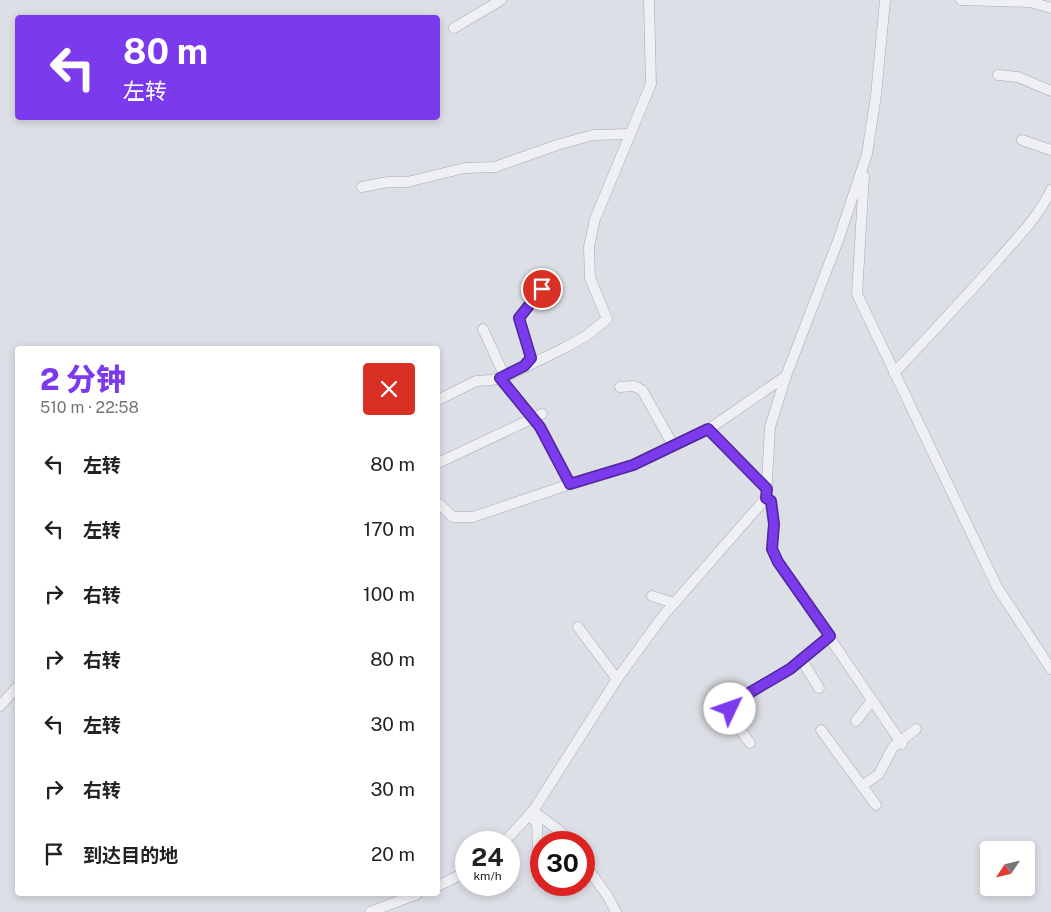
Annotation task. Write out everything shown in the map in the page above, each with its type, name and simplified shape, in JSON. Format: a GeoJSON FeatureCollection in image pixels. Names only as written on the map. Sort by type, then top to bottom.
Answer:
{"type":"FeatureCollection","features":[{"type":"Feature","properties":{"kind":"street"},"geometry":{"type":"LineString","coordinates":[[454,28],[501,0]]}},
{"type":"Feature","properties":{"kind":"street"},"geometry":{"type":"LineString","coordinates":[[440,399],[476,381],[502,377],[564,348],[586,336],[608,319],[590,278],[589,247],[595,218],[651,84],[649,0]]}},
{"type":"Feature","properties":{"kind":"street"},"geometry":{"type":"LineString","coordinates":[[886,0],[860,223],[857,294],[997,587],[1051,670]]}},
{"type":"Feature","properties":{"kind":"street"},"geometry":{"type":"LineString","coordinates":[[961,0],[1026,1],[1051,8]]}},
{"type":"Feature","properties":{"kind":"street"},"geometry":{"type":"LineString","coordinates":[[998,75],[1018,77],[1051,91]]}},
{"type":"Feature","properties":{"kind":"street"},"geometry":{"type":"LineString","coordinates":[[362,187],[388,182],[407,182],[464,168],[496,167],[557,145],[593,135],[630,134]]}},
{"type":"Feature","properties":{"kind":"street"},"geometry":{"type":"LineString","coordinates":[[1022,140],[1051,150]]}},
{"type":"Feature","properties":{"kind":"street"},"geometry":{"type":"LineString","coordinates":[[514,831],[531,813],[617,679],[674,603],[766,493],[770,427],[786,376],[813,312],[867,154]]}},
{"type":"Feature","properties":{"kind":"street"},"geometry":{"type":"LineString","coordinates":[[894,373],[961,302],[1018,237],[1044,205],[1051,190]]}},
{"type":"Feature","properties":{"kind":"street"},"geometry":{"type":"LineString","coordinates":[[524,366],[531,358],[519,318],[542,289]]}},
{"type":"Feature","properties":{"kind":"street"},"geometry":{"type":"LineString","coordinates":[[483,329],[502,377],[538,416],[570,484]]}},
{"type":"Feature","properties":{"kind":"street"},"geometry":{"type":"LineString","coordinates":[[440,505],[453,516],[473,517],[633,465],[708,429],[786,376]]}},
{"type":"Feature","properties":{"kind":"street"},"geometry":{"type":"LineString","coordinates":[[620,387],[634,386],[642,390],[673,445]]}},
{"type":"Feature","properties":{"kind":"street"},"geometry":{"type":"LineString","coordinates":[[440,462],[538,416]]}},
{"type":"Feature","properties":{"kind":"street"},"geometry":{"type":"LineString","coordinates":[[708,429],[766,493],[771,501],[774,524],[772,549],[778,562],[901,742]]}},
{"type":"Feature","properties":{"kind":"street"},"geometry":{"type":"LineString","coordinates":[[652,596],[674,603]]}},
{"type":"Feature","properties":{"kind":"street"},"geometry":{"type":"LineString","coordinates":[[578,627],[617,679]]}},
{"type":"Feature","properties":{"kind":"street"},"geometry":{"type":"LineString","coordinates":[[750,743],[737,724],[730,709],[732,703],[790,669],[830,636]]}},
{"type":"Feature","properties":{"kind":"street"},"geometry":{"type":"LineString","coordinates":[[801,659],[819,688]]}},
{"type":"Feature","properties":{"kind":"street"},"geometry":{"type":"LineString","coordinates":[[0,706],[15,689]]}},
{"type":"Feature","properties":{"kind":"street"},"geometry":{"type":"LineString","coordinates":[[856,721],[872,700]]}},
{"type":"Feature","properties":{"kind":"street"},"geometry":{"type":"LineString","coordinates":[[862,786],[879,774],[893,747],[916,729]]}},
{"type":"Feature","properties":{"kind":"street"},"geometry":{"type":"LineString","coordinates":[[821,730],[876,805]]}},
{"type":"Feature","properties":{"kind":"street"},"geometry":{"type":"LineString","coordinates":[[531,813],[560,831]]}},
{"type":"Feature","properties":{"kind":"street"},"geometry":{"type":"LineString","coordinates":[[531,813],[537,823],[537,831]]}},
{"type":"Feature","properties":{"kind":"street"},"geometry":{"type":"LineString","coordinates":[[440,885],[455,878]]}},
{"type":"Feature","properties":{"kind":"street"},"geometry":{"type":"LineString","coordinates":[[595,879],[616,912]]}},
{"type":"Feature","properties":{"kind":"street"},"geometry":{"type":"LineString","coordinates":[[370,912],[412,896]]}},
{"type":"Feature","properties":{"kind":"route"},"geometry":{"type":"LineString","coordinates":[[542,289],[519,318],[531,358],[524,366],[500,378],[540,427],[570,484],[633,465],[708,429],[767,489],[766,498],[771,501],[774,524],[772,549],[778,562],[830,636],[804,655],[790,669],[732,703],[730,709]]}}]}
